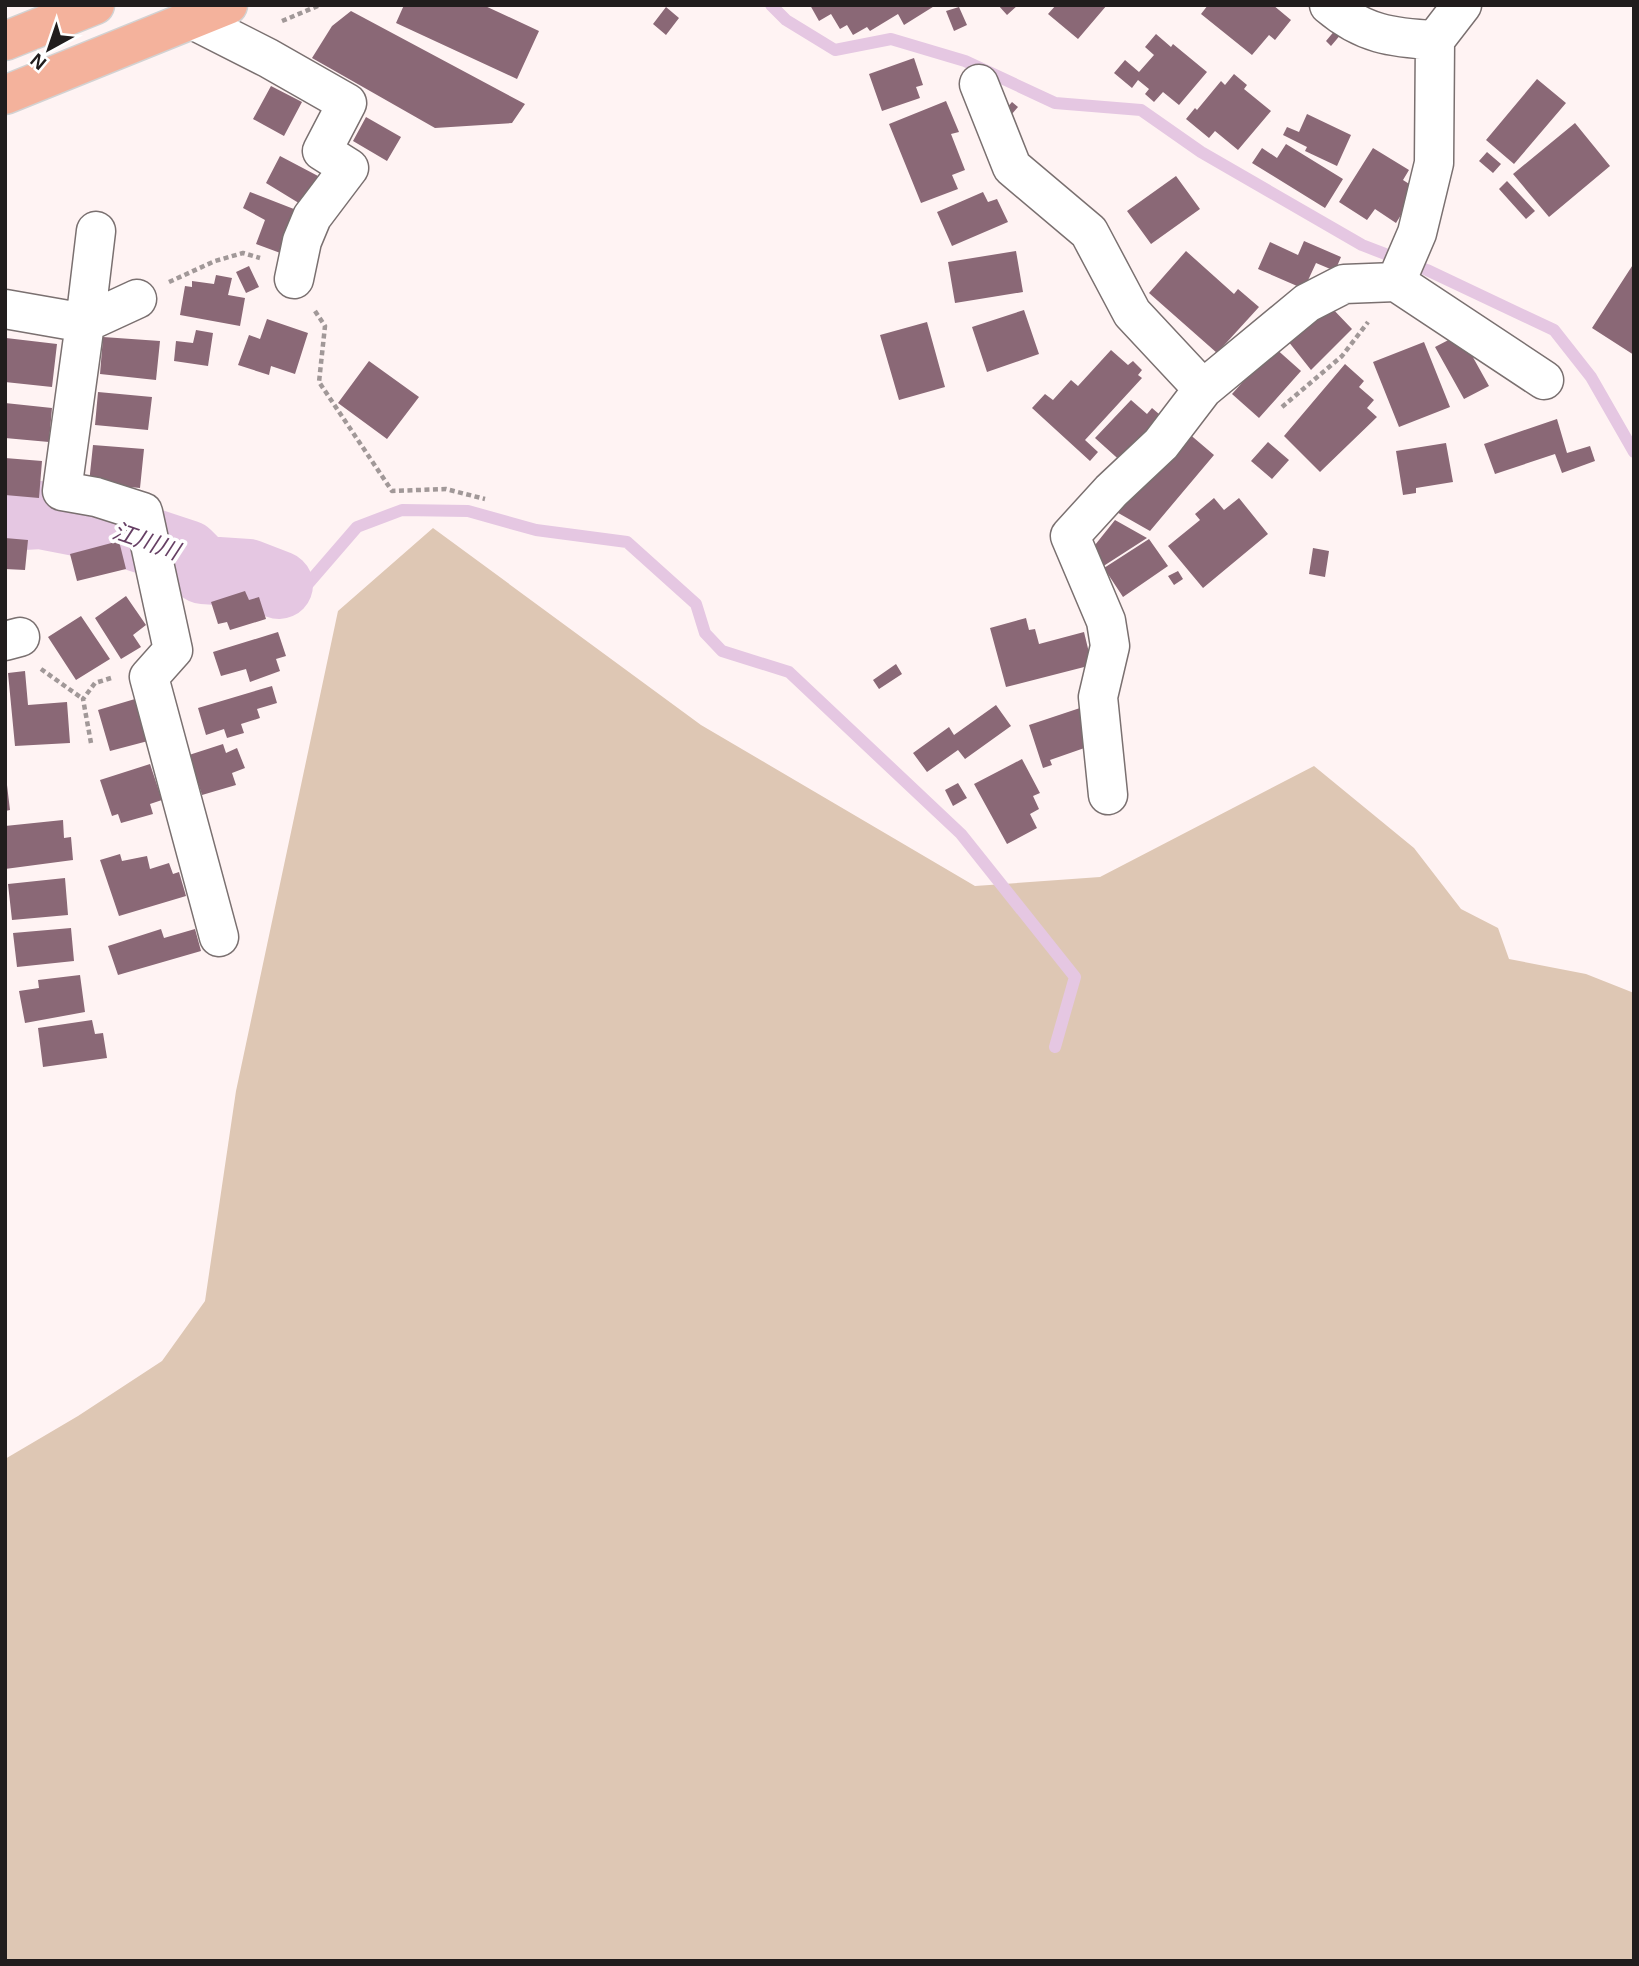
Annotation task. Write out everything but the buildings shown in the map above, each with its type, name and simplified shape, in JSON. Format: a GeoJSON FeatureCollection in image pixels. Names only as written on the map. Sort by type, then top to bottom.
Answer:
{"type":"FeatureCollection","features":[{"type":"Feature","properties":{"kind":"highway"},"geometry":{"type":"LineString","coordinates":[[5,41],[95,5]]}},
{"type":"Feature","properties":{"kind":"highway"},"geometry":{"type":"LineString","coordinates":[[5,95],[228,5]]}},
{"type":"Feature","properties":{"kind":"street"},"geometry":{"type":"LineString","coordinates":[[1329,5],[1347,20],[1391,38],[1435,40]]}},
{"type":"Feature","properties":{"kind":"street"},"geometry":{"type":"LineString","coordinates":[[1402,268],[1418,233],[1434,163],[1435,40],[1462,5]]}},
{"type":"Feature","properties":{"kind":"street"},"geometry":{"type":"LineString","coordinates":[[193,20],[268,58],[347,103],[323,151],[349,168],[312,217],[302,242],[294,279]]}},
{"type":"Feature","properties":{"kind":"street"},"geometry":{"type":"LineString","coordinates":[[979,84],[1012,167],[1089,232],[1132,313],[1203,389]]}},
{"type":"Feature","properties":{"kind":"street"},"geometry":{"type":"LineString","coordinates":[[96,231],[62,491],[96,497],[143,512],[173,650],[149,677],[219,937]]}},
{"type":"Feature","properties":{"kind":"street"},"geometry":{"type":"LineString","coordinates":[[1402,268],[1544,380]]}},
{"type":"Feature","properties":{"kind":"street"},"geometry":{"type":"LineString","coordinates":[[1108,795],[1098,696],[1110,646],[1106,621],[1070,536],[1111,491],[1161,444],[1203,389],[1307,303],[1344,284],[1402,268]]}},
{"type":"Feature","properties":{"kind":"street"},"geometry":{"type":"LineString","coordinates":[[5,309],[85,323],[136,299]]}},
{"type":"Feature","properties":{"kind":"path"},"geometry":{"type":"LineString","coordinates":[[136,299],[215,261],[243,253],[260,258],[294,279],[325,326],[319,382],[391,491],[446,489],[485,499]]}},
{"type":"Feature","properties":{"kind":"path"},"geometry":{"type":"LineString","coordinates":[[1282,407],[1342,356],[1360,335],[1402,268]]}},
{"type":"Feature","properties":{"kind":"path"},"geometry":{"type":"LineString","coordinates":[[91,743],[83,699],[95,683],[128,673],[149,677]]}},
{"type":"Feature","properties":{"kind":"shaded area"},"geometry":{"type":"Polygon","coordinates":[[[433,528],[701,725],[975,886],[1100,877],[1314,766],[1414,848],[1461,909],[1498,928],[1509,959],[1586,974],[1634,993],[1634,1961],[5,1961],[5,1459],[78,1416],[162,1361],[205,1301],[236,1091],[338,611],[433,528]]]}},
{"type":"Feature","properties":{"kind":"waterway"},"geometry":{"type":"LineString","coordinates":[[771,5],[786,20],[835,50],[891,39],[965,61],[1055,103],[1141,110],[1201,152],[1362,245],[1427,270],[1554,330],[1591,377],[1634,452]]}},
{"type":"Feature","properties":{"kind":"waterway"},"geometry":{"type":"LineString","coordinates":[[279,585],[306,586],[357,527],[402,510],[468,511],[536,530],[627,542],[696,604],[705,633],[722,651],[789,672],[961,834],[1075,977],[1055,1047]]}},
{"type":"Feature","properties":{"kind":"waterway","name":"江川川"},"geometry":{"type":"LineString","coordinates":[[5,517],[41,515],[108,528],[187,554],[203,570],[248,573],[279,585]]}}]}
